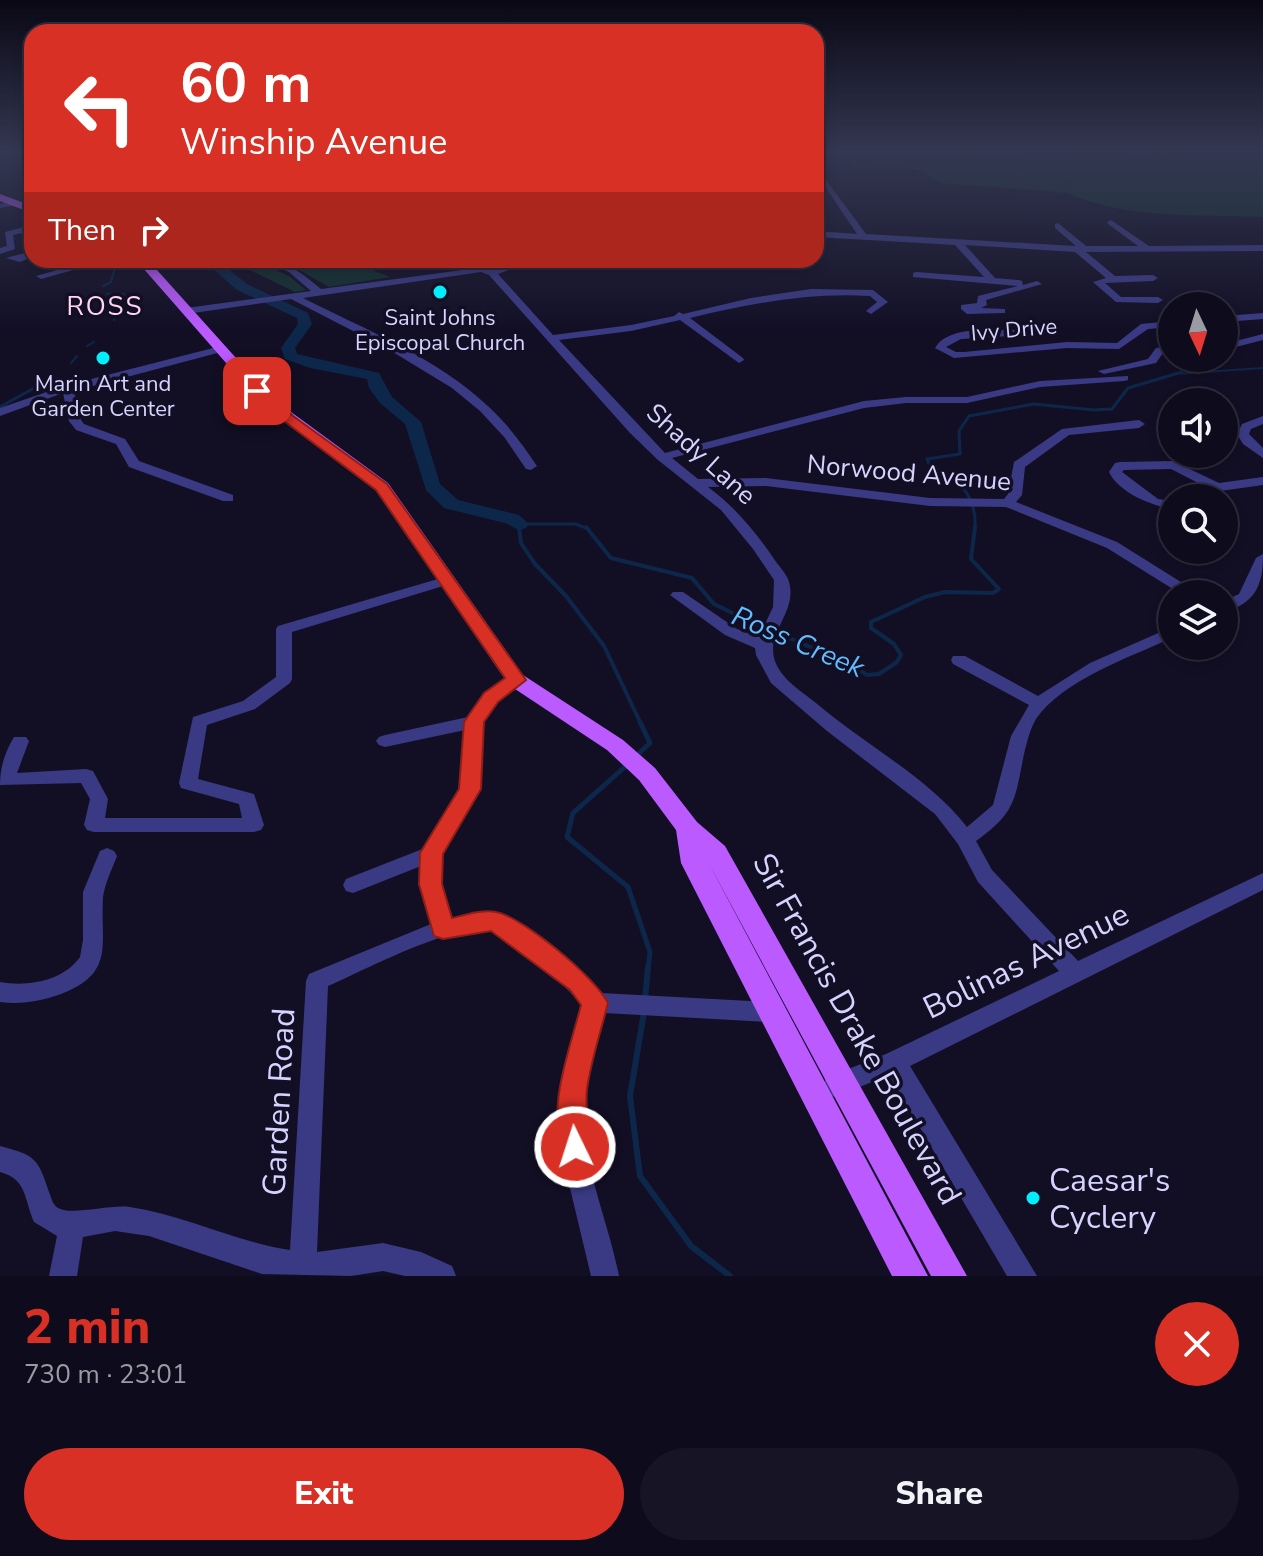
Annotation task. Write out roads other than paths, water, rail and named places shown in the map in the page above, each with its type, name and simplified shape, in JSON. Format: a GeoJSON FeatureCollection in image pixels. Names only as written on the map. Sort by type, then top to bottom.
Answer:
{"type":"FeatureCollection","features":[{"type":"Feature","properties":{"kind":"main road","name":"Sir Francis Drake Boulevard"},"geometry":{"type":"LineString","coordinates":[[149,268],[280,411],[382,487],[516,680],[615,745],[647,774],[688,828],[716,853],[829,1088],[911,1276]]}},
{"type":"Feature","properties":{"kind":"main road","name":"Sir Francis Drake Boulevard"},"geometry":{"type":"LineString","coordinates":[[688,828],[694,863],[770,1012],[829,1088],[950,1276]]}},
{"type":"Feature","properties":{"kind":"street"},"geometry":{"type":"LineString","coordinates":[[846,212],[862,235]]}},
{"type":"Feature","properties":{"kind":"street"},"geometry":{"type":"LineString","coordinates":[[1111,222],[1146,248]]}},
{"type":"Feature","properties":{"kind":"street"},"geometry":{"type":"LineString","coordinates":[[1058,226],[1113,279]]}},
{"type":"Feature","properties":{"kind":"street"},"geometry":{"type":"LineString","coordinates":[[0,251],[12,247],[8,234],[24,230]]}},
{"type":"Feature","properties":{"kind":"street"},"geometry":{"type":"LineString","coordinates":[[824,234],[1080,249],[1263,248]]}},
{"type":"Feature","properties":{"kind":"street"},"geometry":{"type":"LineString","coordinates":[[957,242],[991,280]]}},
{"type":"Feature","properties":{"kind":"street"},"geometry":{"type":"LineString","coordinates":[[41,276],[72,268]]}},
{"type":"Feature","properties":{"kind":"street"},"geometry":{"type":"LineString","coordinates":[[287,268],[319,292]]}},
{"type":"Feature","properties":{"kind":"street"},"geometry":{"type":"LineString","coordinates":[[475,268],[486,272]]}},
{"type":"Feature","properties":{"kind":"street"},"geometry":{"type":"LineString","coordinates":[[486,272],[491,268]]}},
{"type":"Feature","properties":{"kind":"street"},"geometry":{"type":"LineString","coordinates":[[186,311],[501,268]]}},
{"type":"Feature","properties":{"kind":"street","name":"Shady Lane"},"geometry":{"type":"LineString","coordinates":[[486,272],[662,457],[726,507],[759,547],[781,580],[781,607],[767,636]]}},
{"type":"Feature","properties":{"kind":"street"},"geometry":{"type":"LineString","coordinates":[[916,275],[1037,284],[995,293],[981,298],[982,305],[964,307],[967,311],[1001,311]]}},
{"type":"Feature","properties":{"kind":"street"},"geometry":{"type":"LineString","coordinates":[[1153,278],[1098,282],[1119,300],[1158,300]]}},
{"type":"Feature","properties":{"kind":"street"},"geometry":{"type":"LineString","coordinates":[[551,338],[632,327],[755,300],[816,292],[873,293],[883,302],[871,311]]}},
{"type":"Feature","properties":{"kind":"street"},"geometry":{"type":"LineString","coordinates":[[286,297],[442,375],[506,432],[531,466]]}},
{"type":"Feature","properties":{"kind":"street"},"geometry":{"type":"LineString","coordinates":[[679,315],[739,360]]}},
{"type":"Feature","properties":{"kind":"street"},"geometry":{"type":"LineString","coordinates":[[1238,318],[1263,316]]}},
{"type":"Feature","properties":{"kind":"street","name":"Ivy Drive"},"geometry":{"type":"LineString","coordinates":[[1022,333],[959,336],[943,343],[940,348],[954,355],[964,355],[1067,345],[1102,348],[1119,346],[1145,326],[1158,325]]}},
{"type":"Feature","properties":{"kind":"street"},"geometry":{"type":"LineString","coordinates":[[1238,343],[1263,337]]}},
{"type":"Feature","properties":{"kind":"street"},"geometry":{"type":"LineString","coordinates":[[0,412],[68,388],[221,349]]}},
{"type":"Feature","properties":{"kind":"street"},"geometry":{"type":"LineString","coordinates":[[662,457],[864,405],[906,400],[967,400],[1152,361],[1158,353]]}},
{"type":"Feature","properties":{"kind":"street"},"geometry":{"type":"LineString","coordinates":[[1040,384],[1124,378]]}},
{"type":"Feature","properties":{"kind":"street"},"geometry":{"type":"LineString","coordinates":[[68,388],[75,421],[80,427],[121,442],[134,464],[228,498]]}},
{"type":"Feature","properties":{"kind":"street"},"geometry":{"type":"LineString","coordinates":[[1263,420],[1246,427],[1243,434],[1263,454]]}},
{"type":"Feature","properties":{"kind":"street"},"geometry":{"type":"LineString","coordinates":[[1008,503],[1015,495],[1019,465],[1066,432],[1139,424]]}},
{"type":"Feature","properties":{"kind":"street"},"geometry":{"type":"LineString","coordinates":[[1158,503],[1117,477],[1115,472],[1120,466],[1173,465],[1211,484]]}},
{"type":"Feature","properties":{"kind":"street"},"geometry":{"type":"LineString","coordinates":[[1238,484],[1263,481]]}},
{"type":"Feature","properties":{"kind":"street","name":"Norwood Avenue"},"geometry":{"type":"LineString","coordinates":[[698,483],[766,482],[854,495],[1008,503],[1112,545],[1169,580]]}},
{"type":"Feature","properties":{"kind":"street"},"geometry":{"type":"LineString","coordinates":[[1238,600],[1245,597],[1263,558]]}},
{"type":"Feature","properties":{"kind":"street"},"geometry":{"type":"LineString","coordinates":[[20,741],[5,780],[86,776],[99,799],[94,825],[254,825],[247,799],[188,783],[199,721],[249,705],[284,679],[284,629],[448,580]]}},
{"type":"Feature","properties":{"kind":"street"},"geometry":{"type":"LineString","coordinates":[[678,595],[731,632],[767,636],[770,669],[788,691],[942,809],[965,839],[985,876],[1074,972]]}},
{"type":"Feature","properties":{"kind":"street"},"geometry":{"type":"LineString","coordinates":[[965,839],[989,822],[1004,804],[1016,743],[1031,714],[1040,704],[1079,675],[1158,638]]}},
{"type":"Feature","properties":{"kind":"street"},"geometry":{"type":"LineString","coordinates":[[959,660],[1040,704]]}},
{"type":"Feature","properties":{"kind":"street"},"geometry":{"type":"LineString","coordinates":[[516,680],[491,697],[474,722],[470,789],[432,853],[430,884],[443,929],[493,921],[508,928],[579,983],[595,1003],[770,1012]]}},
{"type":"Feature","properties":{"kind":"street"},"geometry":{"type":"LineString","coordinates":[[385,741],[474,722]]}},
{"type":"Feature","properties":{"kind":"street"},"geometry":{"type":"LineString","coordinates":[[353,885],[432,853]]}},
{"type":"Feature","properties":{"kind":"street"},"geometry":{"type":"LineString","coordinates":[[0,992],[45,990],[75,979],[89,965],[97,940],[93,899],[95,886],[107,856]]}},
{"type":"Feature","properties":{"kind":"street","name":"Bolinas Avenue"},"geometry":{"type":"LineString","coordinates":[[829,1088],[894,1062],[1263,881]]}},
{"type":"Feature","properties":{"kind":"street","name":"Garden Road"},"geometry":{"type":"LineString","coordinates":[[303,1266],[317,981],[443,929]]}},
{"type":"Feature","properties":{"kind":"street"},"geometry":{"type":"LineString","coordinates":[[595,1003],[573,1089],[572,1125],[579,1169],[593,1216],[605,1276]]}},
{"type":"Feature","properties":{"kind":"street"},"geometry":{"type":"LineString","coordinates":[[894,1062],[1023,1276]]}},
{"type":"Feature","properties":{"kind":"street"},"geometry":{"type":"LineString","coordinates":[[0,1159],[19,1164],[30,1173],[43,1213],[55,1222],[72,1225],[115,1218],[149,1223],[262,1260],[303,1266],[334,1265],[383,1257],[421,1266],[442,1276]]}},
{"type":"Feature","properties":{"kind":"street"},"geometry":{"type":"LineString","coordinates":[[63,1276],[72,1225]]}},
{"type":"Feature","properties":{"kind":"waterway"},"geometry":{"type":"LineString","coordinates":[[103,286],[111,282],[115,268]]}},
{"type":"Feature","properties":{"kind":"waterway"},"geometry":{"type":"LineString","coordinates":[[219,268],[242,287],[303,316],[305,324],[288,348],[290,356],[374,376],[377,388],[386,400],[413,422],[432,486],[451,504],[512,519],[519,524]]}},
{"type":"Feature","properties":{"kind":"waterway"},"geometry":{"type":"LineString","coordinates":[[107,294],[124,294],[123,299],[131,301],[117,309],[131,310],[115,314],[114,320]]}},
{"type":"Feature","properties":{"kind":"waterway"},"geometry":{"type":"LineString","coordinates":[[87,346],[94,342]]}},
{"type":"Feature","properties":{"kind":"waterway"},"geometry":{"type":"LineString","coordinates":[[71,363],[77,356]]}},
{"type":"Feature","properties":{"kind":"waterway","name":"Ross Creek"},"geometry":{"type":"LineString","coordinates":[[1175,374],[1263,368]]}},
{"type":"Feature","properties":{"kind":"waterway","name":"Ross Creek"},"geometry":{"type":"LineString","coordinates":[[1175,374],[1182,372]]}},
{"type":"Feature","properties":{"kind":"waterway","name":"Ross Creek"},"geometry":{"type":"LineString","coordinates":[[975,527],[973,506],[964,489],[929,464],[927,459],[960,454],[959,431],[969,416],[1034,404],[1112,409],[1128,388],[1175,374]]}},
{"type":"Feature","properties":{"kind":"waterway"},"geometry":{"type":"LineString","coordinates":[[0,407],[45,382]]}},
{"type":"Feature","properties":{"kind":"waterway","name":"Ross Creek"},"geometry":{"type":"LineString","coordinates":[[520,529],[519,524],[575,524],[587,528]]}},
{"type":"Feature","properties":{"kind":"waterway"},"geometry":{"type":"LineString","coordinates":[[519,527],[521,543],[535,564],[566,596],[604,646],[641,724]]}},
{"type":"Feature","properties":{"kind":"waterway","name":"Ross Creek"},"geometry":{"type":"LineString","coordinates":[[773,631],[850,664],[867,675],[879,674],[897,662],[901,655],[894,644],[871,628],[871,622],[925,597],[945,592],[993,593],[999,589],[971,559],[975,527]]}},
{"type":"Feature","properties":{"kind":"waterway","name":"Ross Creek"},"geometry":{"type":"LineString","coordinates":[[587,528],[611,558],[692,578],[714,604],[765,629]]}},
{"type":"Feature","properties":{"kind":"waterway"},"geometry":{"type":"LineString","coordinates":[[636,756],[650,743],[640,722]]}},
{"type":"Feature","properties":{"kind":"waterway"},"geometry":{"type":"LineString","coordinates":[[627,765],[573,813],[567,837],[628,887],[650,952],[648,969]]}},
{"type":"Feature","properties":{"kind":"waterway"},"geometry":{"type":"LineString","coordinates":[[645,999],[648,967]]}},
{"type":"Feature","properties":{"kind":"waterway"},"geometry":{"type":"LineString","coordinates":[[644,1012],[630,1096],[640,1176],[691,1246],[730,1276]]}},
{"type":"Feature","properties":{"kind":"place","name":"Saint Johns Episcopal Church"},"geometry":{"type":"Point","coordinates":[440,292]}},
{"type":"Feature","properties":{"kind":"place","name":"Marin Art and Garden Center"},"geometry":{"type":"Point","coordinates":[103,358]}},
{"type":"Feature","properties":{"kind":"place","name":"Caesar's Cyclery"},"geometry":{"type":"Point","coordinates":[1033,1198]}},
{"type":"Feature","properties":{"kind":"district","name":"ROSS"},"geometry":{"type":"Point","coordinates":[105,306]}}]}
